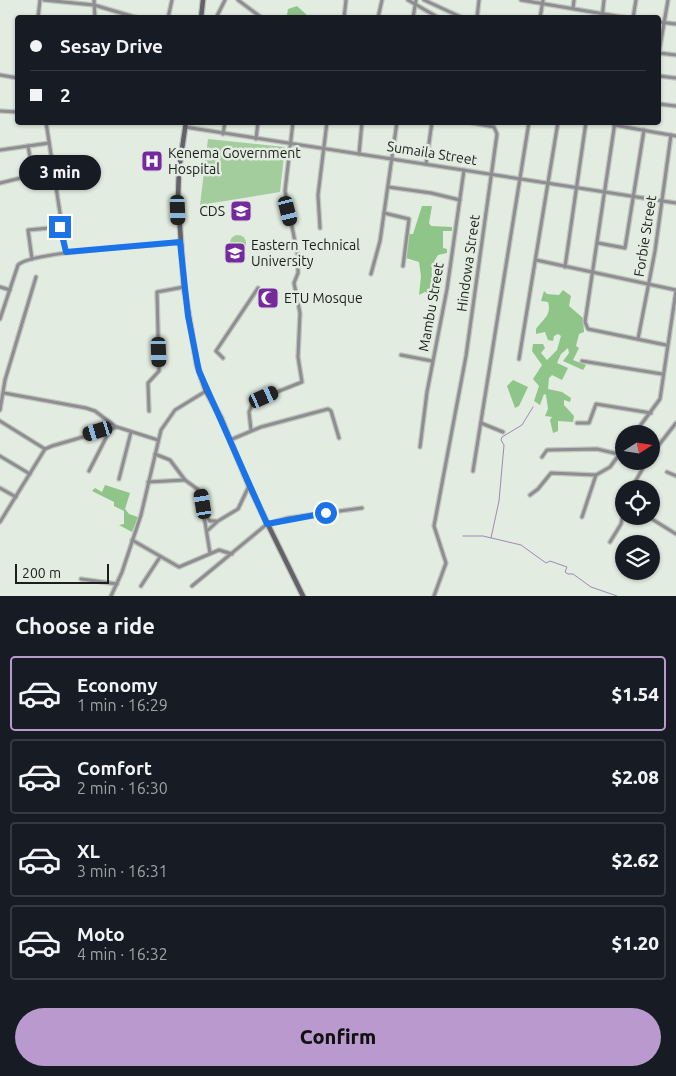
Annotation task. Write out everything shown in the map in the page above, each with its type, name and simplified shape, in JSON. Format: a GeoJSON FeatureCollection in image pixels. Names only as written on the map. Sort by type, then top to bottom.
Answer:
{"type":"FeatureCollection","features":[{"type":"Feature","properties":{"kind":"street"},"geometry":{"type":"LineString","coordinates":[[38,15],[40,0]]}},
{"type":"Feature","properties":{"kind":"street"},"geometry":{"type":"LineString","coordinates":[[44,0],[94,5],[128,15]]}},
{"type":"Feature","properties":{"kind":"street"},"geometry":{"type":"LineString","coordinates":[[94,0],[95,15]]}},
{"type":"Feature","properties":{"kind":"street"},"geometry":{"type":"LineString","coordinates":[[169,15],[172,0]]}},
{"type":"Feature","properties":{"kind":"street"},"geometry":{"type":"LineString","coordinates":[[201,15],[203,0]]}},
{"type":"Feature","properties":{"kind":"street"},"geometry":{"type":"LineString","coordinates":[[218,15],[225,0]]}},
{"type":"Feature","properties":{"kind":"street"},"geometry":{"type":"LineString","coordinates":[[238,0],[258,15]]}},
{"type":"Feature","properties":{"kind":"street"},"geometry":{"type":"LineString","coordinates":[[344,15],[346,0]]}},
{"type":"Feature","properties":{"kind":"street"},"geometry":{"type":"LineString","coordinates":[[379,15],[382,0]]}},
{"type":"Feature","properties":{"kind":"street"},"geometry":{"type":"LineString","coordinates":[[408,0],[416,2],[435,15]]}},
{"type":"Feature","properties":{"kind":"street"},"geometry":{"type":"LineString","coordinates":[[424,0],[456,15]]}},
{"type":"Feature","properties":{"kind":"street"},"geometry":{"type":"LineString","coordinates":[[477,15],[479,0]]}},
{"type":"Feature","properties":{"kind":"street"},"geometry":{"type":"LineString","coordinates":[[521,0],[573,8],[598,15]]}},
{"type":"Feature","properties":{"kind":"street"},"geometry":{"type":"LineString","coordinates":[[573,8],[574,0]]}},
{"type":"Feature","properties":{"kind":"street"},"geometry":{"type":"LineString","coordinates":[[602,15],[604,0]]}},
{"type":"Feature","properties":{"kind":"street"},"geometry":{"type":"LineString","coordinates":[[634,15],[636,0]]}},
{"type":"Feature","properties":{"kind":"street"},"geometry":{"type":"LineString","coordinates":[[668,0],[661,22],[676,24]]}},
{"type":"Feature","properties":{"kind":"street"},"geometry":{"type":"LineString","coordinates":[[414,15],[416,2]]}},
{"type":"Feature","properties":{"kind":"street"},"geometry":{"type":"LineString","coordinates":[[540,15],[542,2]]}},
{"type":"Feature","properties":{"kind":"street"},"geometry":{"type":"LineString","coordinates":[[661,52],[676,56]]}},
{"type":"Feature","properties":{"kind":"street"},"geometry":{"type":"LineString","coordinates":[[0,76],[15,78]]}},
{"type":"Feature","properties":{"kind":"street"},"geometry":{"type":"LineString","coordinates":[[661,76],[676,78]]}},
{"type":"Feature","properties":{"kind":"street"},"geometry":{"type":"LineString","coordinates":[[661,104],[676,106]]}},
{"type":"Feature","properties":{"kind":"street"},"geometry":{"type":"LineString","coordinates":[[0,111],[15,112]]}},
{"type":"Feature","properties":{"kind":"street"},"geometry":{"type":"LineString","coordinates":[[46,125],[60,227],[66,252]]}},
{"type":"Feature","properties":{"kind":"street"},"geometry":{"type":"LineString","coordinates":[[186,125],[178,179],[180,242],[184,288],[196,359],[206,391],[230,440],[249,486],[303,596]]}},
{"type":"Feature","properties":{"kind":"street","name":"Sumaila Street"},"geometry":{"type":"LineString","coordinates":[[186,125],[223,134],[391,158],[676,203]]}},
{"type":"Feature","properties":{"kind":"street"},"geometry":{"type":"LineString","coordinates":[[223,134],[224,125]]}},
{"type":"Feature","properties":{"kind":"street"},"geometry":{"type":"LineString","coordinates":[[256,139],[258,125]]}},
{"type":"Feature","properties":{"kind":"street"},"geometry":{"type":"LineString","coordinates":[[251,430],[249,412],[254,401],[302,382],[298,357],[300,313],[294,284],[298,273],[298,257],[284,191],[292,125]]}},
{"type":"Feature","properties":{"kind":"street"},"geometry":{"type":"LineString","coordinates":[[320,228],[318,195],[327,125]]}},
{"type":"Feature","properties":{"kind":"street"},"geometry":{"type":"LineString","coordinates":[[358,154],[362,125]]}},
{"type":"Feature","properties":{"kind":"street"},"geometry":{"type":"LineString","coordinates":[[371,274],[378,254],[396,125]]}},
{"type":"Feature","properties":{"kind":"street"},"geometry":{"type":"LineString","coordinates":[[426,164],[432,125]]}},
{"type":"Feature","properties":{"kind":"street","name":"Hindowa Street"},"geometry":{"type":"LineString","coordinates":[[434,596],[446,563],[434,526],[466,356],[492,175],[496,128],[482,125]]}},
{"type":"Feature","properties":{"kind":"street"},"geometry":{"type":"LineString","coordinates":[[474,470],[529,125]]}},
{"type":"Feature","properties":{"kind":"street"},"geometry":{"type":"LineString","coordinates":[[519,359],[558,125]]}},
{"type":"Feature","properties":{"kind":"street"},"geometry":{"type":"LineString","coordinates":[[564,267],[586,125]]}},
{"type":"Feature","properties":{"kind":"street"},"geometry":{"type":"LineString","coordinates":[[615,125],[585,322],[587,328],[666,345]]}},
{"type":"Feature","properties":{"kind":"street"},"geometry":{"type":"LineString","coordinates":[[620,125],[676,136]]}},
{"type":"Feature","properties":{"kind":"street"},"geometry":{"type":"LineString","coordinates":[[598,243],[625,248],[644,130]]}},
{"type":"Feature","properties":{"kind":"street","name":"Forbie Street"},"geometry":{"type":"LineString","coordinates":[[638,339],[649,283],[671,135]]}},
{"type":"Feature","properties":{"kind":"street"},"geometry":{"type":"LineString","coordinates":[[0,150],[49,144]]}},
{"type":"Feature","properties":{"kind":"street"},"geometry":{"type":"LineString","coordinates":[[28,146],[35,185]]}},
{"type":"Feature","properties":{"kind":"street","name":"Mambu Street"},"geometry":{"type":"LineString","coordinates":[[420,447],[432,361],[447,289],[464,170]]}},
{"type":"Feature","properties":{"kind":"street"},"geometry":{"type":"LineString","coordinates":[[0,184],[33,175]]}},
{"type":"Feature","properties":{"kind":"street"},"geometry":{"type":"LineString","coordinates":[[388,187],[431,193],[460,200]]}},
{"type":"Feature","properties":{"kind":"street"},"geometry":{"type":"LineString","coordinates":[[384,213],[409,219],[404,266]]}},
{"type":"Feature","properties":{"kind":"street"},"geometry":{"type":"LineString","coordinates":[[32,259],[28,230],[60,227]]}},
{"type":"Feature","properties":{"kind":"street"},"geometry":{"type":"LineString","coordinates":[[0,319],[22,262],[66,252],[180,242]]}},
{"type":"Feature","properties":{"kind":"street"},"geometry":{"type":"LineString","coordinates":[[536,260],[676,290],[666,345],[660,399],[641,425]]}},
{"type":"Feature","properties":{"kind":"street"},"geometry":{"type":"LineString","coordinates":[[0,410],[3,390],[36,277]]}},
{"type":"Feature","properties":{"kind":"street"},"geometry":{"type":"LineString","coordinates":[[0,287],[10,290]]}},
{"type":"Feature","properties":{"kind":"street"},"geometry":{"type":"LineString","coordinates":[[149,412],[148,383],[159,371],[157,292],[184,288]]}},
{"type":"Feature","properties":{"kind":"street"},"geometry":{"type":"LineString","coordinates":[[223,358],[216,351],[258,288]]}},
{"type":"Feature","properties":{"kind":"street"},"geometry":{"type":"LineString","coordinates":[[401,355],[432,361]]}},
{"type":"Feature","properties":{"kind":"street"},"geometry":{"type":"LineString","coordinates":[[582,361],[662,374]]}},
{"type":"Feature","properties":{"kind":"street"},"geometry":{"type":"LineString","coordinates":[[3,390],[86,408],[95,411],[117,427],[158,440]]}},
{"type":"Feature","properties":{"kind":"street"},"geometry":{"type":"LineString","coordinates":[[112,596],[141,515],[158,440],[165,423],[175,410],[206,391]]}},
{"type":"Feature","properties":{"kind":"street"},"geometry":{"type":"LineString","coordinates":[[577,423],[589,423],[596,404],[651,413]]}},
{"type":"Feature","properties":{"kind":"street"},"geometry":{"type":"LineString","coordinates":[[230,440],[251,430],[328,409],[331,412],[339,438]]}},
{"type":"Feature","properties":{"kind":"street"},"geometry":{"type":"LineString","coordinates":[[0,422],[45,450]]}},
{"type":"Feature","properties":{"kind":"street"},"geometry":{"type":"LineString","coordinates":[[481,423],[503,432]]}},
{"type":"Feature","properties":{"kind":"street"},"geometry":{"type":"LineString","coordinates":[[660,443],[676,423]]}},
{"type":"Feature","properties":{"kind":"street"},"geometry":{"type":"LineString","coordinates":[[0,522],[45,450],[68,439],[117,427]]}},
{"type":"Feature","properties":{"kind":"street"},"geometry":{"type":"LineString","coordinates":[[89,471],[112,428]]}},
{"type":"Feature","properties":{"kind":"street"},"geometry":{"type":"LineString","coordinates":[[119,479],[131,432]]}},
{"type":"Feature","properties":{"kind":"street"},"geometry":{"type":"LineString","coordinates":[[542,457],[548,450],[597,449],[615,453]]}},
{"type":"Feature","properties":{"kind":"street"},"geometry":{"type":"LineString","coordinates":[[155,454],[170,460],[185,480],[200,491],[210,553]]}},
{"type":"Feature","properties":{"kind":"street"},"geometry":{"type":"LineString","coordinates":[[0,456],[30,474]]}},
{"type":"Feature","properties":{"kind":"street"},"geometry":{"type":"LineString","coordinates":[[530,495],[551,473],[596,476],[610,467],[615,459]]}},
{"type":"Feature","properties":{"kind":"street"},"geometry":{"type":"LineString","coordinates":[[667,472],[676,476]]}},
{"type":"Feature","properties":{"kind":"street"},"geometry":{"type":"LineString","coordinates":[[582,517],[596,476]]}},
{"type":"Feature","properties":{"kind":"street"},"geometry":{"type":"LineString","coordinates":[[148,482],[185,480]]}},
{"type":"Feature","properties":{"kind":"street"},"geometry":{"type":"LineString","coordinates":[[207,531],[218,521],[238,509],[249,486]]}},
{"type":"Feature","properties":{"kind":"street"},"geometry":{"type":"LineString","coordinates":[[0,488],[16,497]]}},
{"type":"Feature","properties":{"kind":"street"},"geometry":{"type":"LineString","coordinates":[[192,586],[267,524],[288,518],[362,508]]}},
{"type":"Feature","properties":{"kind":"street"},"geometry":{"type":"LineString","coordinates":[[204,514],[210,521],[218,521]]}},
{"type":"Feature","properties":{"kind":"street"},"geometry":{"type":"LineString","coordinates":[[610,542],[620,525]]}},
{"type":"Feature","properties":{"kind":"street"},"geometry":{"type":"LineString","coordinates":[[660,525],[676,534]]}},
{"type":"Feature","properties":{"kind":"street"},"geometry":{"type":"LineString","coordinates":[[132,540],[180,567],[222,549],[232,554]]}},
{"type":"Feature","properties":{"kind":"street"},"geometry":{"type":"LineString","coordinates":[[141,586],[160,557]]}},
{"type":"Feature","properties":{"kind":"street"},"geometry":{"type":"LineString","coordinates":[[81,579],[117,584]]}},
{"type":"Feature","properties":{"kind":"green space"},"geometry":{"type":"Polygon","coordinates":[[[297,6],[307,15],[287,15],[288,9],[297,6]]]}},
{"type":"Feature","properties":{"kind":"green space"},"geometry":{"type":"Polygon","coordinates":[[[208,139],[285,147],[280,192],[200,205],[208,139]]]}},
{"type":"Feature","properties":{"kind":"green space"},"geometry":{"type":"Polygon","coordinates":[[[422,206],[432,206],[429,223],[431,226],[452,227],[452,231],[443,231],[443,248],[447,249],[447,253],[438,255],[433,266],[432,274],[436,293],[434,296],[425,292],[419,295],[421,276],[419,262],[406,258],[409,234],[413,234],[422,206]]]}},
{"type":"Feature","properties":{"kind":"green space"},"geometry":{"type":"Polygon","coordinates":[[[235,235],[241,235],[246,240],[244,249],[235,251],[230,246],[230,240],[235,235]]]}},
{"type":"Feature","properties":{"kind":"green space"},"geometry":{"type":"Polygon","coordinates":[[[563,290],[571,296],[569,306],[583,318],[584,332],[579,334],[576,346],[579,348],[573,360],[586,365],[583,370],[563,361],[569,353],[568,348],[561,354],[557,363],[568,368],[562,380],[552,375],[549,378],[548,389],[562,392],[571,398],[570,402],[564,400],[564,405],[574,416],[573,422],[558,421],[558,431],[553,433],[550,420],[552,417],[545,416],[548,409],[546,395],[544,394],[540,405],[534,401],[539,386],[533,379],[542,365],[532,351],[533,344],[543,344],[545,348],[541,353],[547,360],[557,350],[561,336],[558,334],[554,336],[553,341],[548,340],[545,332],[536,334],[536,329],[549,310],[548,302],[541,301],[544,291],[547,294],[559,295],[563,290]]]}},
{"type":"Feature","properties":{"kind":"green space"},"geometry":{"type":"Polygon","coordinates":[[[513,380],[528,387],[519,406],[515,408],[507,386],[513,380]]]}},
{"type":"Feature","properties":{"kind":"green space"},"geometry":{"type":"Polygon","coordinates":[[[105,485],[130,493],[125,509],[129,514],[138,517],[132,532],[119,525],[124,524],[124,511],[114,506],[114,502],[92,491],[95,488],[102,492],[105,485]]]}},
{"type":"Feature","properties":{"kind":"waterway"},"geometry":{"type":"LineString","coordinates":[[491,538],[499,501],[504,445],[501,440],[502,437],[522,425],[533,407]]}},
{"type":"Feature","properties":{"kind":"waterway"},"geometry":{"type":"LineString","coordinates":[[463,536],[483,536],[521,545],[546,563],[550,561],[567,567],[565,572],[573,574],[591,587],[617,596]]}},
{"type":"Feature","properties":{"kind":"place","name":"Kenema Government Hospital"},"geometry":{"type":"Point","coordinates":[152,161]}},
{"type":"Feature","properties":{"kind":"place","name":"CDS"},"geometry":{"type":"Point","coordinates":[241,211]}},
{"type":"Feature","properties":{"kind":"place","name":"Eastern Technical University"},"geometry":{"type":"Point","coordinates":[235,253]}},
{"type":"Feature","properties":{"kind":"place","name":"ETU Mosque"},"geometry":{"type":"Point","coordinates":[268,298]}},
{"type":"Feature","properties":{"kind":"route"},"geometry":{"type":"LineString","coordinates":[[60,227],[66,252],[180,242],[190,333],[199,371],[206,391],[221,418],[267,524],[288,518],[326,513]]}}]}
